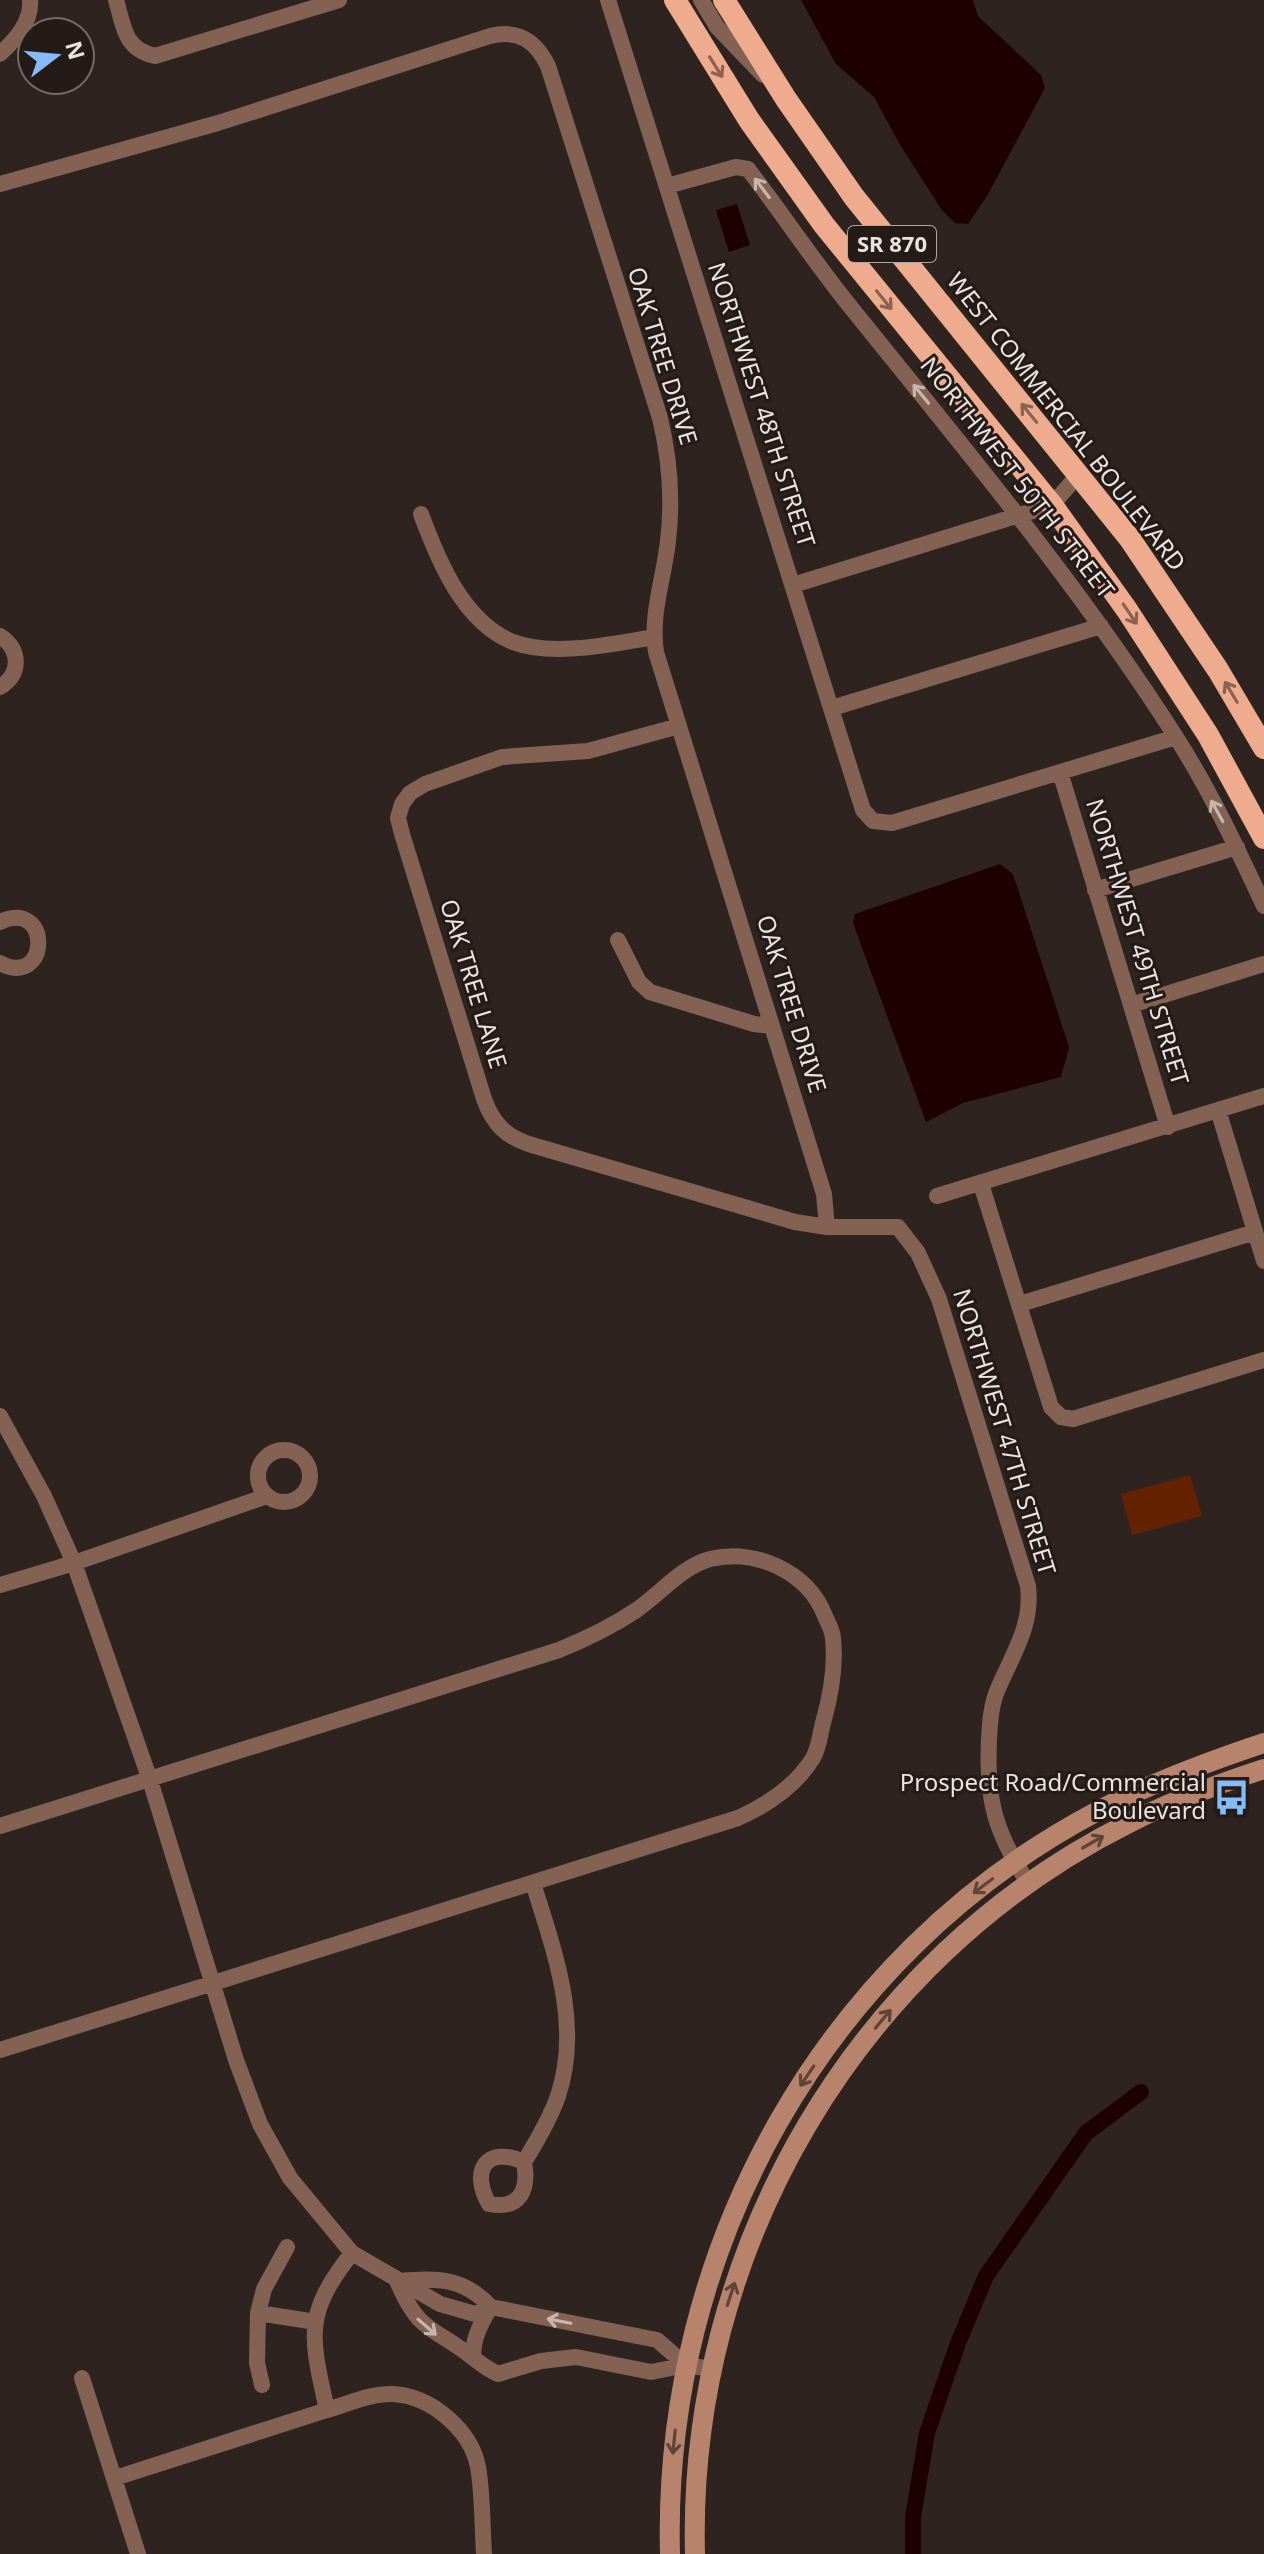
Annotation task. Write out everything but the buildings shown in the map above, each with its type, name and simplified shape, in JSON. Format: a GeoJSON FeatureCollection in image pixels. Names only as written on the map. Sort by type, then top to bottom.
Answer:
{"type":"FeatureCollection","features":[{"type":"Feature","properties":{"kind":"highway","name":"SR 870"},"geometry":{"type":"LineString","coordinates":[[675,0],[749,120],[824,225],[1052,505],[1127,610],[1189,705],[1264,838]]}},
{"type":"Feature","properties":{"kind":"highway","name":"WEST COMMERCIAL BOULEVARD"},"geometry":{"type":"LineString","coordinates":[[724,0],[786,99],[854,197],[1079,474],[1175,604],[1264,748]]}},
{"type":"Feature","properties":{"kind":"main road"},"geometry":{"type":"LineString","coordinates":[[670,2554],[673,2446],[686,2365],[707,2279],[727,2225],[763,2148],[811,2069],[905,1954],[1015,1862],[1119,1800],[1188,1770],[1264,1743]]}},
{"type":"Feature","properties":{"kind":"main road"},"geometry":{"type":"LineString","coordinates":[[695,2554],[698,2466],[711,2369],[726,2307],[757,2223],[786,2162],[818,2108],[869,2036],[922,1975],[962,1937],[1029,1884],[1128,1823],[1202,1791],[1264,1769]]}},
{"type":"Feature","properties":{"kind":"street"},"geometry":{"type":"LineString","coordinates":[[0,54],[19,35],[31,6],[30,0]]}},
{"type":"Feature","properties":{"kind":"street"},"geometry":{"type":"LineString","coordinates":[[116,0],[128,40],[140,52],[155,56],[339,0]]}},
{"type":"Feature","properties":{"kind":"street","name":"NORTHWEST 48TH STREET"},"geometry":{"type":"LineString","coordinates":[[608,0],[863,810],[873,821],[892,823],[1060,772]]}},
{"type":"Feature","properties":{"kind":"street","name":"WEST COMMERCIAL BOULEVARD"},"geometry":{"type":"LineString","coordinates":[[701,0],[717,27],[786,99]]}},
{"type":"Feature","properties":{"kind":"street","name":"OAK TREE DRIVE"},"geometry":{"type":"LineString","coordinates":[[0,184],[218,123],[490,36],[513,34],[528,39],[540,50],[548,66],[625,314],[648,376],[664,436],[671,475],[670,521],[654,637],[824,1194],[827,1227]]}},
{"type":"Feature","properties":{"kind":"street","name":"NORTHWEST 50TH STREET"},"geometry":{"type":"LineString","coordinates":[[667,186],[729,170],[748,169],[843,297],[1020,516],[1101,626],[1176,737],[1237,847],[1264,906]]}},
{"type":"Feature","properties":{"kind":"street"},"geometry":{"type":"LineString","coordinates":[[793,585],[1052,505],[1079,474]]}},
{"type":"Feature","properties":{"kind":"street"},"geometry":{"type":"LineString","coordinates":[[421,514],[454,587],[481,620],[504,638],[527,645],[572,648],[654,637]]}},
{"type":"Feature","properties":{"kind":"street"},"geometry":{"type":"LineString","coordinates":[[832,708],[1101,626]]}},
{"type":"Feature","properties":{"kind":"street"},"geometry":{"type":"LineString","coordinates":[[0,636],[8,642],[16,657],[13,675],[0,687]]}},
{"type":"Feature","properties":{"kind":"street","name":"OAK TREE LANE"},"geometry":{"type":"LineString","coordinates":[[679,726],[603,748],[502,757],[425,784],[410,793],[402,804],[398,818],[402,834],[492,1118],[504,1133],[532,1145],[781,1218],[827,1227],[898,1227]]}},
{"type":"Feature","properties":{"kind":"street"},"geometry":{"type":"LineString","coordinates":[[1060,772],[1176,737]]}},
{"type":"Feature","properties":{"kind":"street","name":"NORTHWEST 49TH STREET"},"geometry":{"type":"LineString","coordinates":[[1060,772],[1168,1127]]}},
{"type":"Feature","properties":{"kind":"street"},"geometry":{"type":"LineString","coordinates":[[1095,890],[1237,847]]}},
{"type":"Feature","properties":{"kind":"street"},"geometry":{"type":"LineString","coordinates":[[0,922],[15,918],[30,923],[39,936],[40,945],[26,966],[8,967],[0,963]]}},
{"type":"Feature","properties":{"kind":"street"},"geometry":{"type":"LineString","coordinates":[[618,940],[639,982],[650,992],[754,1024],[772,1026]]}},
{"type":"Feature","properties":{"kind":"street"},"geometry":{"type":"LineString","coordinates":[[1131,1005],[1264,964]]}},
{"type":"Feature","properties":{"kind":"street"},"geometry":{"type":"LineString","coordinates":[[937,1196],[1264,1096]]}},
{"type":"Feature","properties":{"kind":"street"},"geometry":{"type":"LineString","coordinates":[[1218,1110],[1264,1261]]}},
{"type":"Feature","properties":{"kind":"street"},"geometry":{"type":"LineString","coordinates":[[981,1184],[1051,1407],[1061,1417],[1073,1419],[1264,1360]]}},
{"type":"Feature","properties":{"kind":"street","name":"NORTHWEST 47TH STREET"},"geometry":{"type":"LineString","coordinates":[[898,1227],[918,1253],[934,1285],[1028,1586],[1027,1623],[992,1708],[988,1765],[992,1808],[1005,1844],[1029,1884]]}},
{"type":"Feature","properties":{"kind":"street"},"geometry":{"type":"LineString","coordinates":[[1020,1304],[1255,1232]]}},
{"type":"Feature","properties":{"kind":"street"},"geometry":{"type":"LineString","coordinates":[[0,1416],[44,1496],[74,1563],[150,1780],[260,2124],[290,2178],[352,2253],[440,2304],[475,2314],[491,2307],[657,2340],[686,2365]]}},
{"type":"Feature","properties":{"kind":"street"},"geometry":{"type":"LineString","coordinates":[[0,1585],[74,1563],[267,1496]]}},
{"type":"Feature","properties":{"kind":"street"},"geometry":{"type":"LineString","coordinates":[[0,1826],[559,1650],[595,1635],[637,1610],[685,1573],[709,1560],[737,1557],[761,1559],[796,1575],[820,1604],[833,1636],[833,1688],[814,1756],[795,1780],[766,1805],[738,1818],[0,2050]]}},
{"type":"Feature","properties":{"kind":"street"},"geometry":{"type":"LineString","coordinates":[[524,2162],[559,2095],[566,2046],[562,1984],[533,1883]]}},
{"type":"Feature","properties":{"kind":"street"},"geometry":{"type":"LineString","coordinates":[[262,2385],[257,2363],[258,2313],[264,2289],[287,2247]]}},
{"type":"Feature","properties":{"kind":"street"},"geometry":{"type":"LineString","coordinates":[[327,2410],[316,2360],[314,2330],[321,2299],[352,2253]]}},
{"type":"Feature","properties":{"kind":"street"},"geometry":{"type":"LineString","coordinates":[[397,2281],[434,2278],[457,2283],[482,2297],[491,2307]]}},
{"type":"Feature","properties":{"kind":"street"},"geometry":{"type":"LineString","coordinates":[[397,2281],[418,2320],[430,2331],[473,2357],[482,2367],[498,2374],[541,2361],[576,2357],[651,2372],[686,2365],[711,2369]]}},
{"type":"Feature","properties":{"kind":"street"},"geometry":{"type":"LineString","coordinates":[[473,2357],[473,2343],[479,2326],[491,2307]]}},
{"type":"Feature","properties":{"kind":"street"},"geometry":{"type":"LineString","coordinates":[[258,2313],[316,2322]]}},
{"type":"Feature","properties":{"kind":"street"},"geometry":{"type":"LineString","coordinates":[[82,2378],[138,2554]]}},
{"type":"Feature","properties":{"kind":"street"},"geometry":{"type":"LineString","coordinates":[[115,2478],[375,2395],[394,2394],[419,2400],[441,2413],[465,2436],[478,2465],[484,2554]]}},
{"type":"Feature","properties":{"kind":"shaded area"},"geometry":{"type":"Polygon","coordinates":[[[801,0],[973,0],[978,16],[1041,75],[1045,88],[987,196],[968,224],[955,223],[941,209],[874,97],[836,64],[801,0]]]}},
{"type":"Feature","properties":{"kind":"shaded area"},"geometry":{"type":"Polygon","coordinates":[[[737,204],[750,245],[729,252],[716,210],[737,204]]]}},
{"type":"Feature","properties":{"kind":"shaded area"},"geometry":{"type":"Polygon","coordinates":[[[1000,864],[1013,874],[1069,1047],[1061,1077],[963,1103],[926,1122],[853,923],[855,914],[1000,864]]]}},
{"type":"Feature","properties":{"kind":"shaded area"},"geometry":{"type":"Polygon","coordinates":[[[1190,1475],[1202,1516],[1132,1535],[1121,1494],[1190,1475]]]}},
{"type":"Feature","properties":{"kind":"waterway"},"geometry":{"type":"LineString","coordinates":[[913,2554],[913,2517],[927,2433],[958,2343],[986,2276],[1086,2133],[1141,2092]]}},
{"type":"Feature","properties":{"kind":"place","name":"Prospect Road/Commercial Boulevard"},"geometry":{"type":"Point","coordinates":[1232,1797]}}]}
